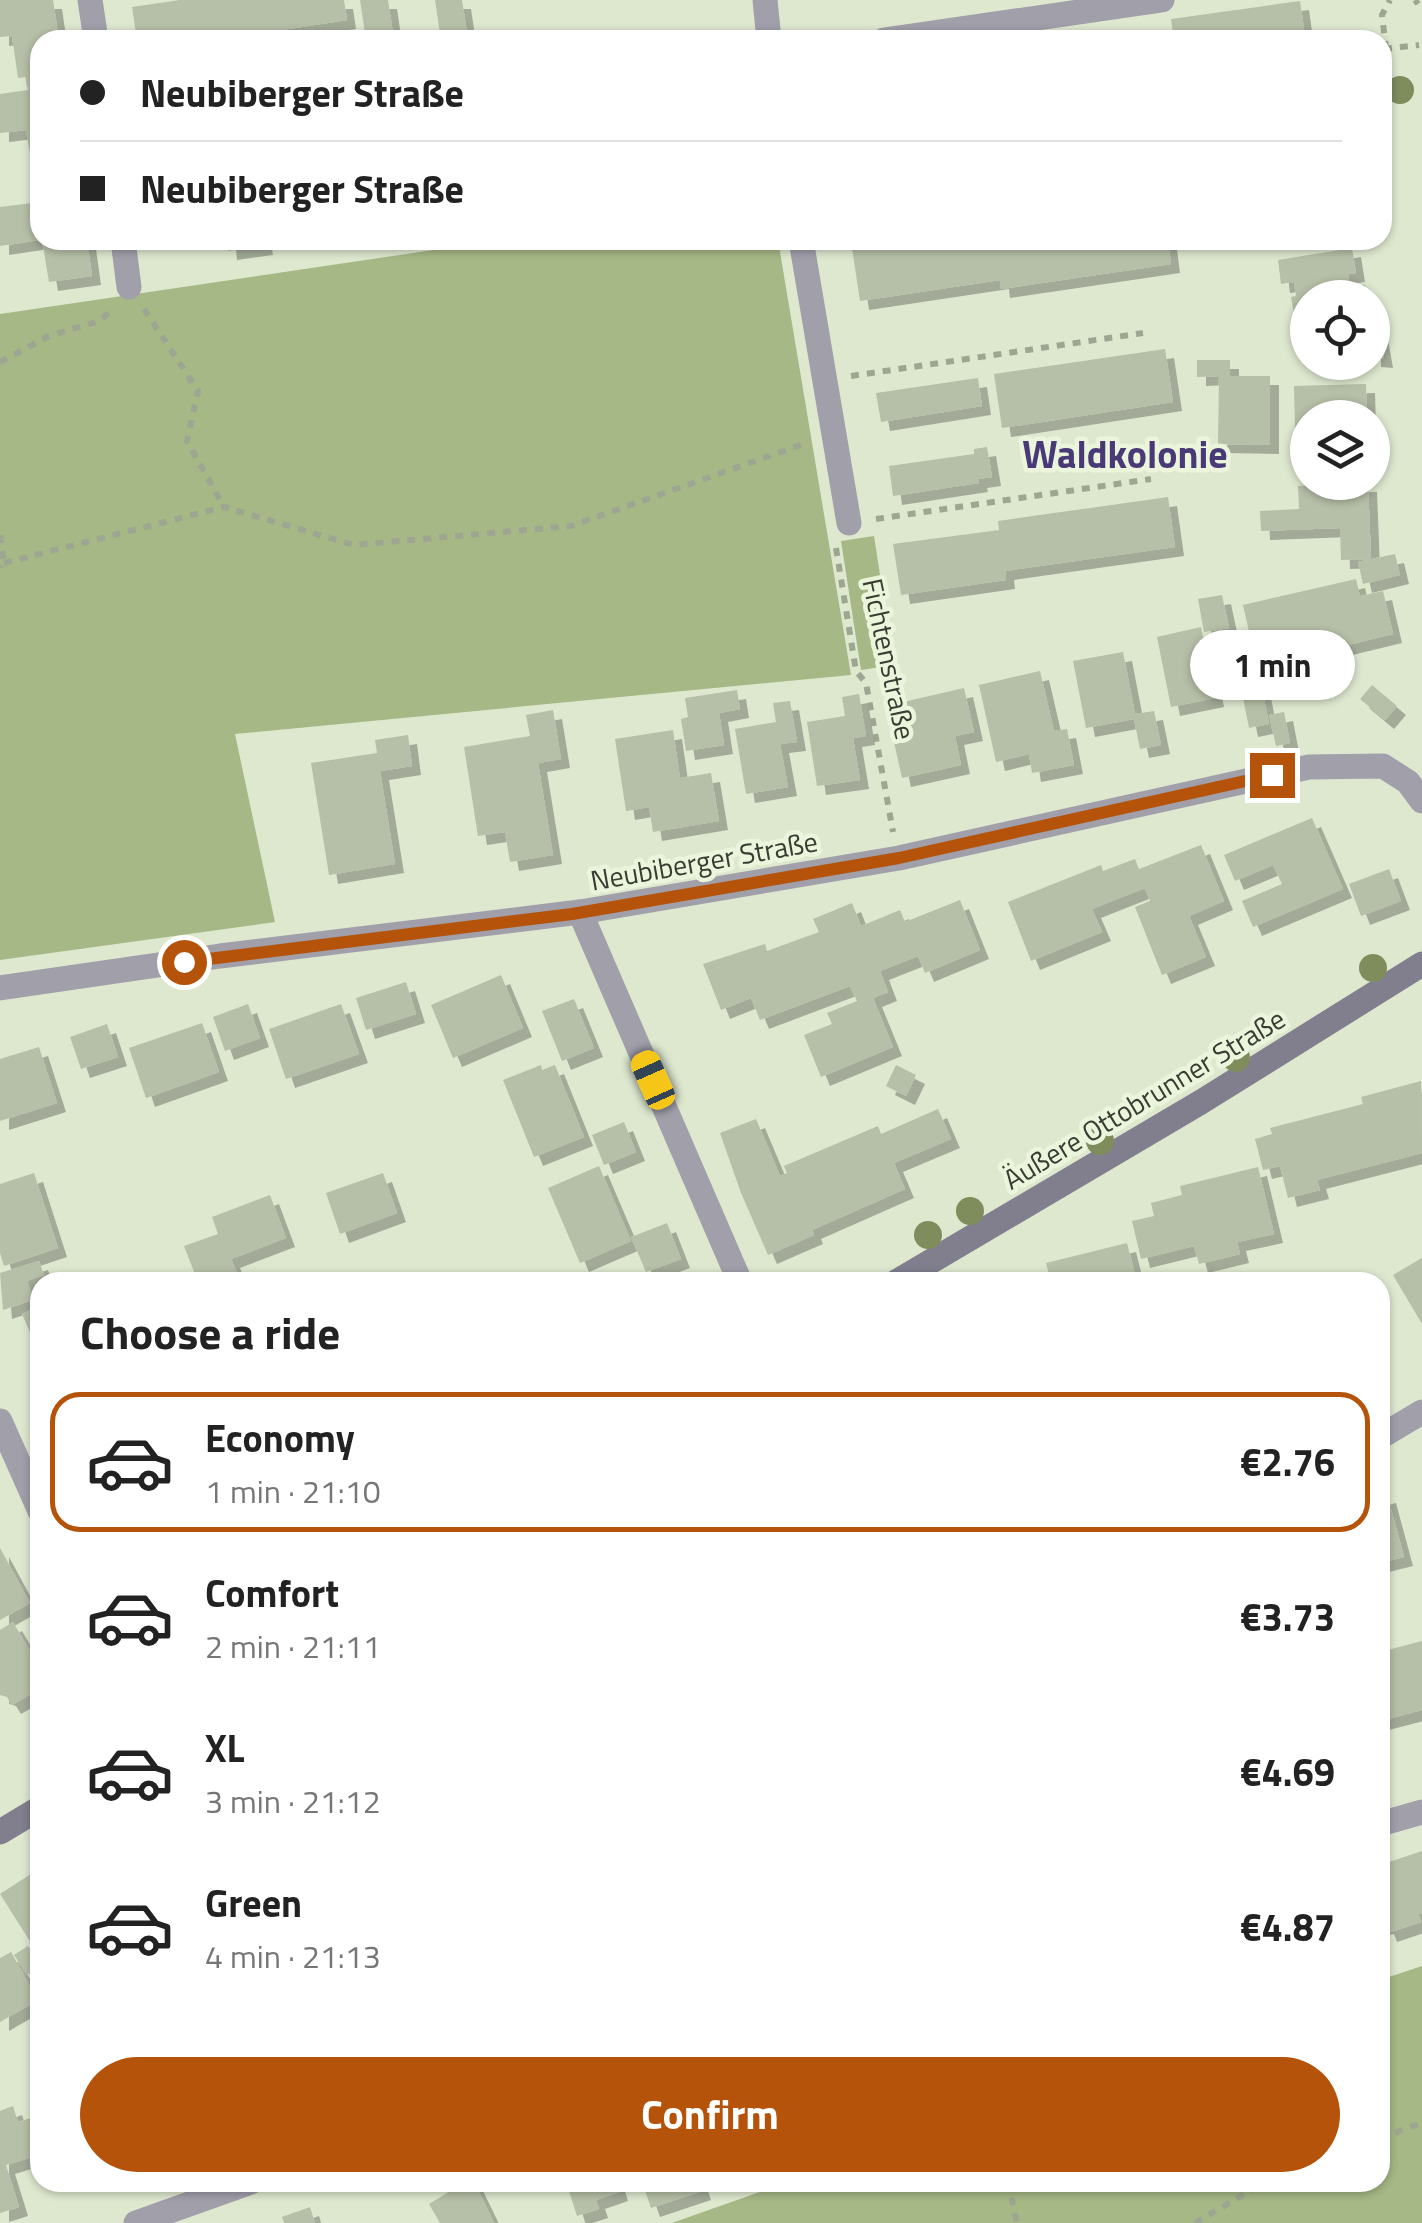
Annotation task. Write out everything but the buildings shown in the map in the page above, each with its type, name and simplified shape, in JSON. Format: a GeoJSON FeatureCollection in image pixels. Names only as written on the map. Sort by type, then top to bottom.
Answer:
{"type":"FeatureCollection","features":[{"type":"Feature","properties":{"kind":"main road","name":"Äußere Ottobrunner Straße"},"geometry":{"type":"LineString","coordinates":[[913,1272],[1201,1102],[1422,964]]}},
{"type":"Feature","properties":{"kind":"main road"},"geometry":{"type":"LineString","coordinates":[[0,1832],[30,1814]]}},
{"type":"Feature","properties":{"kind":"street"},"geometry":{"type":"LineString","coordinates":[[90,0],[94,30]]}},
{"type":"Feature","properties":{"kind":"street"},"geometry":{"type":"LineString","coordinates":[[765,0],[768,30]]}},
{"type":"Feature","properties":{"kind":"street"},"geometry":{"type":"LineString","coordinates":[[954,30],[1162,0]]}},
{"type":"Feature","properties":{"kind":"street"},"geometry":{"type":"LineString","coordinates":[[124,250],[129,287]]}},
{"type":"Feature","properties":{"kind":"street"},"geometry":{"type":"LineString","coordinates":[[803,250],[849,523]]}},
{"type":"Feature","properties":{"kind":"street","name":"Neubiberger Straße"},"geometry":{"type":"LineString","coordinates":[[0,988],[220,956],[580,912],[899,858],[1309,767],[1383,766],[1417,783]]}},
{"type":"Feature","properties":{"kind":"street"},"geometry":{"type":"LineString","coordinates":[[580,912],[736,1272]]}},
{"type":"Feature","properties":{"kind":"street"},"geometry":{"type":"LineString","coordinates":[[1390,1431],[1422,1412]]}},
{"type":"Feature","properties":{"kind":"street"},"geometry":{"type":"LineString","coordinates":[[0,1422],[30,1489]]}},
{"type":"Feature","properties":{"kind":"street"},"geometry":{"type":"LineString","coordinates":[[1390,1821],[1422,1812]]}},
{"type":"Feature","properties":{"kind":"street"},"geometry":{"type":"LineString","coordinates":[[136,2223],[223,2192]]}},
{"type":"Feature","properties":{"kind":"path"},"geometry":{"type":"LineString","coordinates":[[1383,30],[1382,15],[1390,0]]}},
{"type":"Feature","properties":{"kind":"path"},"geometry":{"type":"LineString","coordinates":[[1392,48],[1419,45]]}},
{"type":"Feature","properties":{"kind":"path"},"geometry":{"type":"LineString","coordinates":[[0,362],[49,336],[99,321],[118,305],[129,287],[198,390],[187,441],[224,507]]}},
{"type":"Feature","properties":{"kind":"path"},"geometry":{"type":"LineString","coordinates":[[824,380],[1143,333]]}},
{"type":"Feature","properties":{"kind":"path"},"geometry":{"type":"LineString","coordinates":[[0,535],[2,565],[224,507],[354,545],[571,526],[834,434]]}},
{"type":"Feature","properties":{"kind":"path"},"geometry":{"type":"LineString","coordinates":[[849,523],[1151,479]]}},
{"type":"Feature","properties":{"kind":"path","name":"Fichtenstraße"},"geometry":{"type":"LineString","coordinates":[[849,523],[835,542],[856,671],[866,682],[899,858]]}},
{"type":"Feature","properties":{"kind":"path"},"geometry":{"type":"LineString","coordinates":[[1390,2134],[1422,2123]]}},
{"type":"Feature","properties":{"kind":"path"},"geometry":{"type":"LineString","coordinates":[[1010,2192],[1017,2223]]}},
{"type":"Feature","properties":{"kind":"path"},"geometry":{"type":"LineString","coordinates":[[1195,2223],[1248,2192]]}},
{"type":"Feature","properties":{"kind":"green space"},"geometry":{"type":"Polygon","coordinates":[[[433,250],[780,250],[851,675],[235,734],[275,922],[0,960],[0,314],[433,250]]]}},
{"type":"Feature","properties":{"kind":"green space"},"geometry":{"type":"Polygon","coordinates":[[[874,536],[894,665],[861,670],[841,541],[874,536]]]}},
{"type":"Feature","properties":{"kind":"green space"},"geometry":{"type":"Polygon","coordinates":[[[1422,1966],[1422,2223],[672,2223],[760,2192],[1390,2192],[1390,1977],[1422,1966]]]}},
{"type":"Feature","properties":{"kind":"district","name":"Waldkolonie"},"geometry":{"type":"Point","coordinates":[1125,455]}},
{"type":"Feature","properties":{"kind":"route"},"geometry":{"type":"LineString","coordinates":[[184,962],[572,914],[899,858],[1272,775]]}}]}
